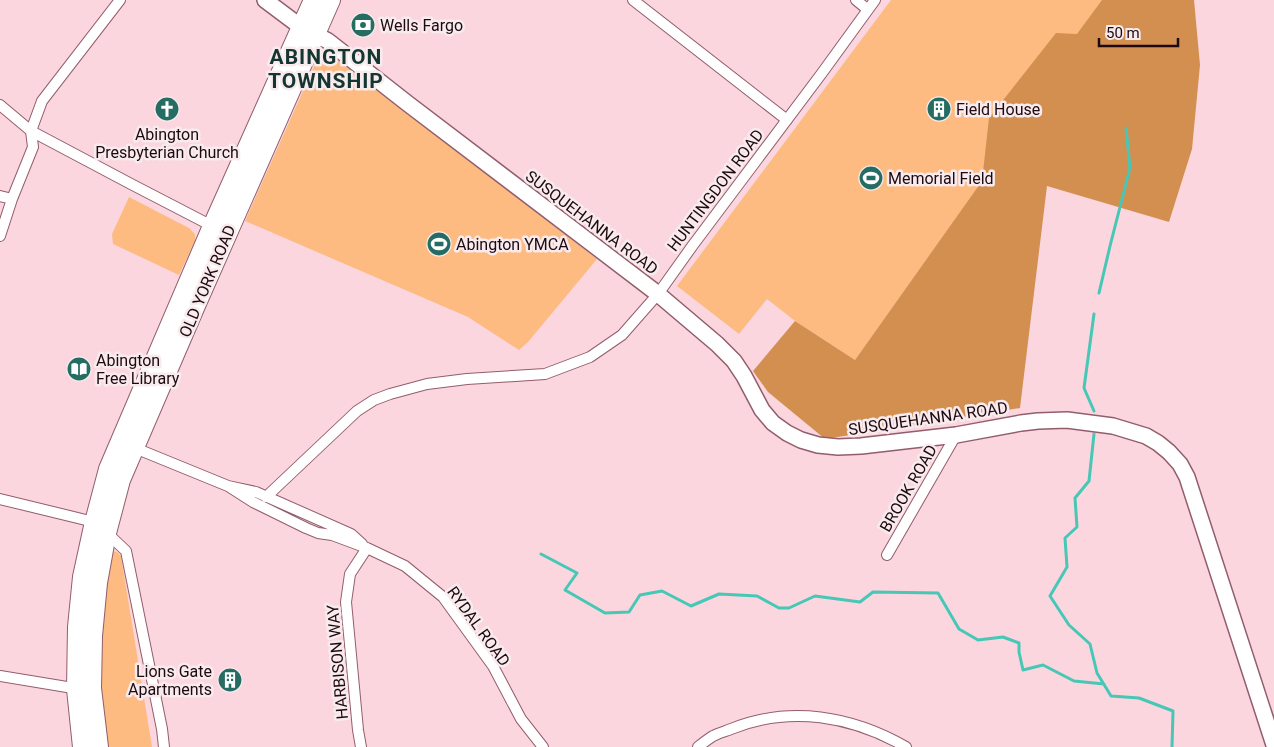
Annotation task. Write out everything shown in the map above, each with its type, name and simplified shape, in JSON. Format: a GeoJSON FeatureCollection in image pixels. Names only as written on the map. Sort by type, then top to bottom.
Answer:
{"type":"FeatureCollection","features":[{"type":"Feature","properties":{"kind":"highway","name":"OLD YORK ROAD"},"geometry":{"type":"LineString","coordinates":[[308,31],[313,0]]}},
{"type":"Feature","properties":{"kind":"highway","name":"OLD YORK ROAD"},"geometry":{"type":"LineString","coordinates":[[101,527],[108,469],[118,442],[220,230],[308,31],[331,0]]}},
{"type":"Feature","properties":{"kind":"highway","name":"OLD YORK ROAD"},"geometry":{"type":"LineString","coordinates":[[82,747],[84,688],[78,617],[82,577],[135,448],[220,230]]}},
{"type":"Feature","properties":{"kind":"highway","name":"OLD YORK ROAD"},"geometry":{"type":"LineString","coordinates":[[84,688],[98,747]]}},
{"type":"Feature","properties":{"kind":"main road","name":"SUSQUEHANNA ROAD"},"geometry":{"type":"LineString","coordinates":[[265,0],[308,31],[328,40],[407,103],[658,294],[718,344],[734,361],[762,410],[787,433],[818,445],[838,447],[861,446],[956,434],[1021,422],[1067,420],[1113,426],[1146,436],[1169,452],[1180,464],[1187,477],[1274,745]]}},
{"type":"Feature","properties":{"kind":"street"},"geometry":{"type":"LineString","coordinates":[[0,236],[32,146],[31,130],[42,101],[120,0]]}},
{"type":"Feature","properties":{"kind":"street"},"geometry":{"type":"LineString","coordinates":[[633,0],[787,120]]}},
{"type":"Feature","properties":{"kind":"street"},"geometry":{"type":"LineString","coordinates":[[856,0],[867,9]]}},
{"type":"Feature","properties":{"kind":"street","name":"HUNTINGDON ROAD"},"geometry":{"type":"LineString","coordinates":[[266,497],[358,411],[374,400],[427,384],[467,379],[545,374],[590,357],[622,335],[658,294],[875,0]]}},
{"type":"Feature","properties":{"kind":"street"},"geometry":{"type":"LineString","coordinates":[[0,105],[31,130],[220,230]]}},
{"type":"Feature","properties":{"kind":"street"},"geometry":{"type":"LineString","coordinates":[[0,196],[12,199]]}},
{"type":"Feature","properties":{"kind":"street","name":"BROOK ROAD"},"geometry":{"type":"LineString","coordinates":[[887,556],[956,434]]}},
{"type":"Feature","properties":{"kind":"street","name":"RYDAL ROAD"},"geometry":{"type":"LineString","coordinates":[[118,442],[228,486],[256,492],[351,534],[367,548]]}},
{"type":"Feature","properties":{"kind":"street","name":"RYDAL ROAD"},"geometry":{"type":"LineString","coordinates":[[228,486],[253,502],[318,533],[332,535],[367,548],[405,566],[443,597],[493,666],[521,720],[543,747]]}},
{"type":"Feature","properties":{"kind":"street"},"geometry":{"type":"LineString","coordinates":[[0,499],[101,527],[126,551],[164,747]]}},
{"type":"Feature","properties":{"kind":"street"},"geometry":{"type":"LineString","coordinates":[[292,521],[298,510]]}},
{"type":"Feature","properties":{"kind":"street","name":"HARBISON WAY"},"geometry":{"type":"LineString","coordinates":[[361,747],[346,602],[350,574],[367,548]]}},
{"type":"Feature","properties":{"kind":"street"},"geometry":{"type":"LineString","coordinates":[[0,676],[84,688]]}},
{"type":"Feature","properties":{"kind":"street"},"geometry":{"type":"LineString","coordinates":[[698,747],[714,736],[744,724],[770,718],[799,715],[823,717],[862,727],[889,737],[906,747]]}},
{"type":"Feature","properties":{"kind":"shaded area","name":"Memorial Field"},"geometry":{"type":"Polygon","coordinates":[[[891,0],[1111,0],[855,360],[795,321],[767,299],[739,334],[677,286],[891,0]]]}},
{"type":"Feature","properties":{"kind":"shaded area"},"geometry":{"type":"Polygon","coordinates":[[[1102,0],[1194,0],[1200,65],[1192,149],[1169,222],[1047,186],[1020,408],[825,439],[768,392],[753,371],[795,321],[855,360],[982,181],[989,118],[1056,33],[1077,34],[1102,0]]]}},
{"type":"Feature","properties":{"kind":"shaded area","name":"Abington YMCA"},"geometry":{"type":"Polygon","coordinates":[[[327,52],[597,259],[528,342],[519,350],[468,317],[245,221],[320,53],[327,52]]]}},
{"type":"Feature","properties":{"kind":"shaded area"},"geometry":{"type":"Polygon","coordinates":[[[129,197],[189,228],[195,234],[195,241],[179,275],[113,244],[112,234],[129,197]]]}},
{"type":"Feature","properties":{"kind":"shaded area"},"geometry":{"type":"Polygon","coordinates":[[[112,551],[117,552],[121,556],[152,747],[104,747],[98,692],[104,581],[112,551]]]}},
{"type":"Feature","properties":{"kind":"waterway"},"geometry":{"type":"LineString","coordinates":[[1099,293],[1130,168],[1126,128]]}},
{"type":"Feature","properties":{"kind":"waterway"},"geometry":{"type":"LineString","coordinates":[[1094,314],[1084,388],[1094,411]]}},
{"type":"Feature","properties":{"kind":"waterway"},"geometry":{"type":"LineString","coordinates":[[1094,434],[1089,481],[1075,498],[1077,527],[1065,538],[1067,567],[1050,596],[1069,625],[1090,644],[1097,673],[1111,696],[1139,698],[1173,711],[1172,747]]}},
{"type":"Feature","properties":{"kind":"waterway"},"geometry":{"type":"LineString","coordinates":[[541,554],[577,573],[565,590],[605,613],[629,612],[640,595],[662,591],[691,606],[719,594],[757,596],[779,608],[789,608],[815,596],[860,602],[873,592],[938,593],[959,629],[978,640],[1003,637],[1019,643],[1023,670],[1043,665],[1074,681],[1104,684]]}},
{"type":"Feature","properties":{"kind":"place","name":"Wells Fargo"},"geometry":{"type":"Point","coordinates":[363,25]}},
{"type":"Feature","properties":{"kind":"place","name":"Abington Presbyterian Church"},"geometry":{"type":"Point","coordinates":[167,109]}},
{"type":"Feature","properties":{"kind":"place","name":"Field House"},"geometry":{"type":"Point","coordinates":[939,109]}},
{"type":"Feature","properties":{"kind":"place","name":"Memorial Field"},"geometry":{"type":"Point","coordinates":[871,178]}},
{"type":"Feature","properties":{"kind":"place","name":"Abington YMCA"},"geometry":{"type":"Point","coordinates":[439,244]}},
{"type":"Feature","properties":{"kind":"place","name":"Abington Free Library"},"geometry":{"type":"Point","coordinates":[79,369]}},
{"type":"Feature","properties":{"kind":"place","name":"Lions Gate Apartments"},"geometry":{"type":"Point","coordinates":[230,680]}},
{"type":"Feature","properties":{"kind":"district","name":"ABINGTON TOWNSHIP"},"geometry":{"type":"Point","coordinates":[326,69]}}]}
